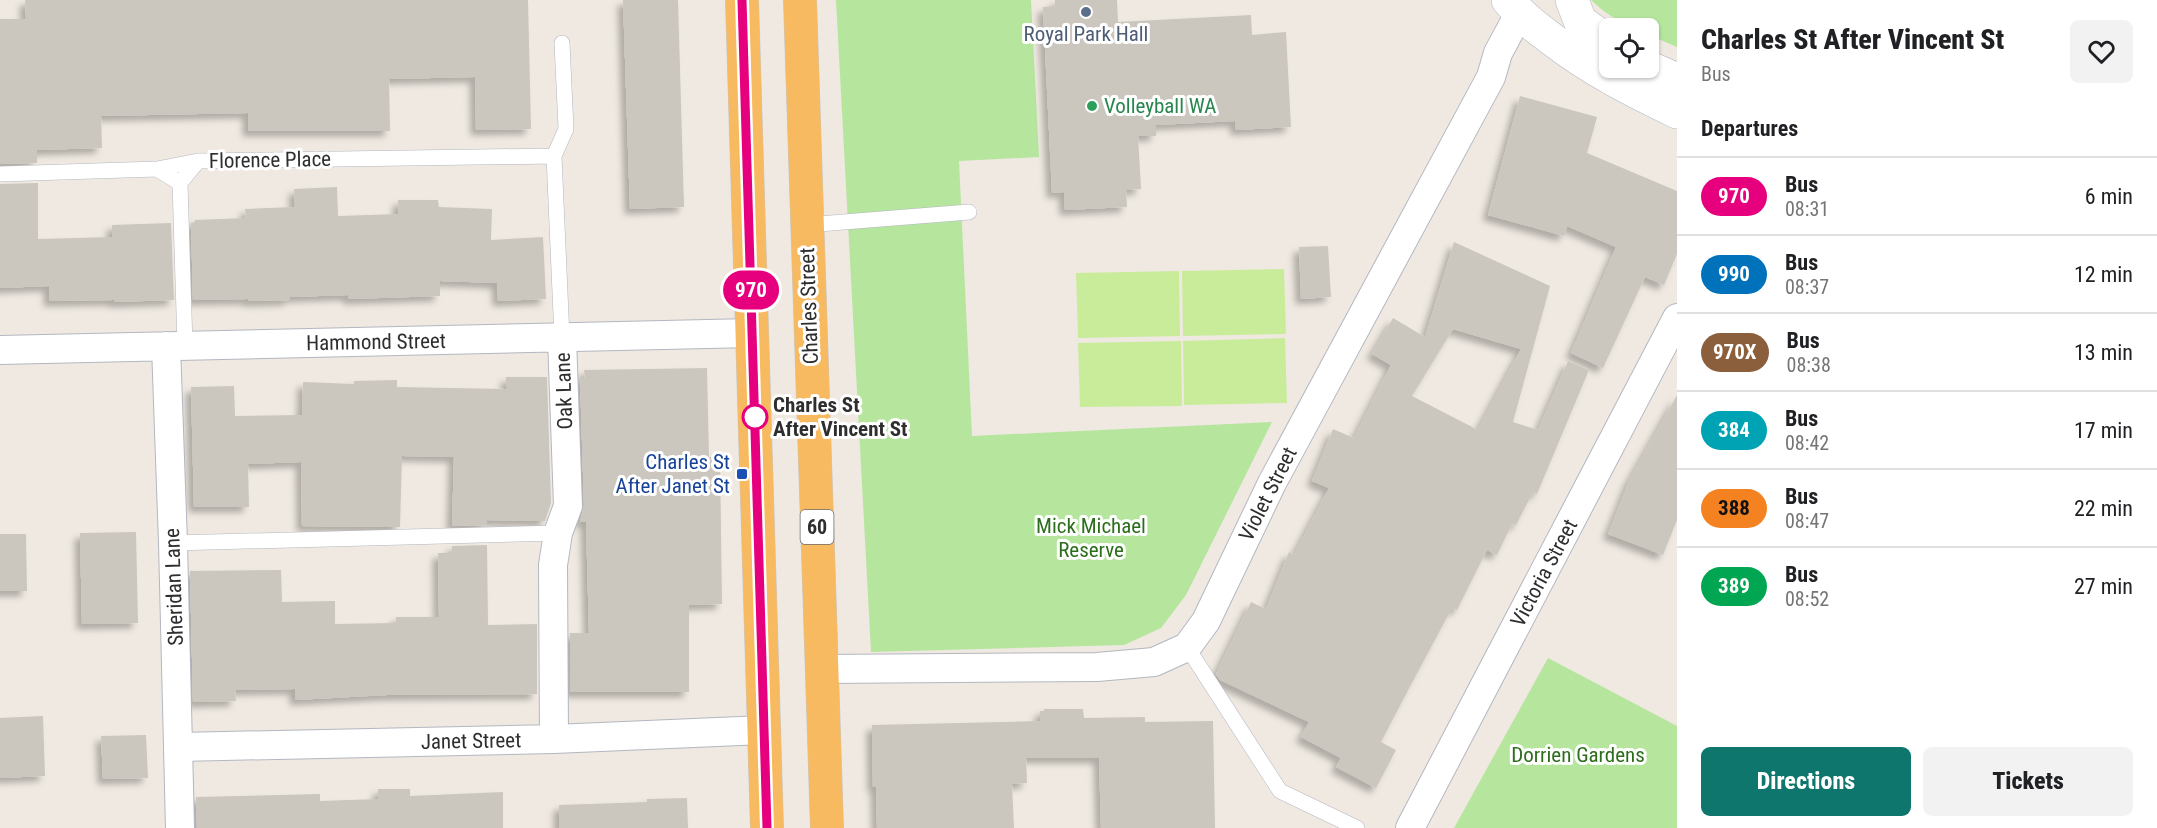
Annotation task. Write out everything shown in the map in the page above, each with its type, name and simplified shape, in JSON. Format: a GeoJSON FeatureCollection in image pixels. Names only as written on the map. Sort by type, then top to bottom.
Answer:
{"type":"FeatureCollection","features":[{"type":"Feature","properties":{"kind":"highway"},"geometry":{"type":"LineString","coordinates":[[742,0],[767,828]]}},
{"type":"Feature","properties":{"kind":"highway","name":"Charles Street"},"geometry":{"type":"LineString","coordinates":[[800,0],[827,828]]}},
{"type":"Feature","properties":{"kind":"main road"},"geometry":{"type":"LineString","coordinates":[[1572,0],[1580,21],[1599,35]]}},
{"type":"Feature","properties":{"kind":"main road"},"geometry":{"type":"LineString","coordinates":[[1514,7],[1570,53],[1612,81],[1677,112]]}},
{"type":"Feature","properties":{"kind":"main road"},"geometry":{"type":"LineString","coordinates":[[1659,72],[1677,80]]}},
{"type":"Feature","properties":{"kind":"street","name":"Violet Street"},"geometry":{"type":"LineString","coordinates":[[822,669],[1097,667],[1154,662],[1187,647],[1206,621],[1272,483],[1491,77],[1514,7]]}},
{"type":"Feature","properties":{"kind":"street","name":"Victoria Street"},"geometry":{"type":"LineString","coordinates":[[1410,828],[1677,318]]}},
{"type":"Feature","properties":{"kind":"street","name":"Hammond Street"},"geometry":{"type":"LineString","coordinates":[[0,350],[752,333]]}},
{"type":"Feature","properties":{"kind":"street","name":"Oak Lane"},"geometry":{"type":"LineString","coordinates":[[554,739],[553,565],[558,533],[568,506],[562,338]]}},
{"type":"Feature","properties":{"kind":"street","name":"Sheridan Lane"},"geometry":{"type":"LineString","coordinates":[[175,346],[173,543],[180,828]]}},
{"type":"Feature","properties":{"kind":"street","name":"Janet Street"},"geometry":{"type":"LineString","coordinates":[[179,747],[554,739],[764,730]]}},
{"type":"Feature","properties":{"kind":"lane","name":"Oak Lane"},"geometry":{"type":"LineString","coordinates":[[562,44],[566,129],[554,156],[562,338]]}},
{"type":"Feature","properties":{"kind":"lane","name":"Florence Place"},"geometry":{"type":"LineString","coordinates":[[157,169],[180,183],[198,161],[554,156]]}},
{"type":"Feature","properties":{"kind":"lane"},"geometry":{"type":"LineString","coordinates":[[0,174],[157,169],[198,161]]}},
{"type":"Feature","properties":{"kind":"lane"},"geometry":{"type":"LineString","coordinates":[[175,346],[180,183]]}},
{"type":"Feature","properties":{"kind":"lane"},"geometry":{"type":"LineString","coordinates":[[806,225],[969,212]]}},
{"type":"Feature","properties":{"kind":"lane"},"geometry":{"type":"LineString","coordinates":[[173,543],[558,533]]}},
{"type":"Feature","properties":{"kind":"lane"},"geometry":{"type":"LineString","coordinates":[[1187,647],[1280,791],[1357,828]]}},
{"type":"Feature","properties":{"kind":"green space","name":"Mick Michael Reserve"},"geometry":{"type":"Polygon","coordinates":[[[836,0],[1031,0],[1039,157],[959,161],[972,436],[1272,422],[1186,595],[1161,628],[1124,645],[871,652],[836,0]]]}},
{"type":"Feature","properties":{"kind":"green space"},"geometry":{"type":"Polygon","coordinates":[[[1591,0],[1677,0],[1677,47],[1659,39],[1659,18],[1614,18],[1591,0]]]}},
{"type":"Feature","properties":{"kind":"green space"},"geometry":{"type":"Polygon","coordinates":[[[1284,269],[1286,334],[1183,336],[1182,271],[1284,269]]]}},
{"type":"Feature","properties":{"kind":"green space"},"geometry":{"type":"Polygon","coordinates":[[[1179,271],[1180,336],[1078,338],[1076,273],[1179,271]]]}},
{"type":"Feature","properties":{"kind":"green space"},"geometry":{"type":"Polygon","coordinates":[[[1285,338],[1287,403],[1184,405],[1183,341],[1285,338]]]}},
{"type":"Feature","properties":{"kind":"green space"},"geometry":{"type":"Polygon","coordinates":[[[1181,341],[1182,406],[1080,407],[1078,343],[1181,341]]]}},
{"type":"Feature","properties":{"kind":"green space","name":"Dorrien Gardens"},"geometry":{"type":"Polygon","coordinates":[[[1548,658],[1677,726],[1677,828],[1454,828],[1548,658]]]}},
{"type":"Feature","properties":{"kind":"building"},"geometry":{"type":"Polygon","coordinates":[[[25,0],[528,0],[531,129],[476,130],[475,77],[389,79],[390,131],[248,131],[248,113],[101,116],[102,148],[37,150],[37,163],[0,164],[0,19],[26,19],[25,0]]]}},
{"type":"Feature","properties":{"kind":"building"},"geometry":{"type":"Polygon","coordinates":[[[623,0],[678,0],[684,207],[630,209],[623,0]]]}},
{"type":"Feature","properties":{"kind":"building"},"geometry":{"type":"Polygon","coordinates":[[[1055,0],[1117,0],[1118,22],[1251,15],[1252,35],[1286,32],[1291,127],[1236,130],[1235,121],[1156,125],[1156,136],[1138,136],[1141,189],[1126,190],[1127,207],[1065,210],[1064,192],[1052,193],[1043,7],[1055,6],[1055,0]]]}},
{"type":"Feature","properties":{"kind":"building"},"geometry":{"type":"Polygon","coordinates":[[[1520,96],[1597,117],[1587,153],[1677,191],[1677,254],[1664,285],[1645,277],[1603,368],[1571,353],[1616,247],[1567,226],[1564,236],[1488,215],[1520,96]]]}},
{"type":"Feature","properties":{"kind":"building"},"geometry":{"type":"Polygon","coordinates":[[[38,183],[38,239],[112,237],[112,225],[171,223],[174,300],[49,301],[49,286],[0,288],[0,184],[38,183]]]}},
{"type":"Feature","properties":{"kind":"building"},"geometry":{"type":"Polygon","coordinates":[[[337,187],[338,216],[398,214],[398,200],[438,200],[439,207],[492,209],[491,240],[543,237],[546,299],[498,301],[497,283],[440,281],[440,296],[349,299],[348,295],[290,297],[290,300],[193,300],[191,223],[195,220],[246,218],[245,209],[295,207],[294,189],[337,187]]]}},
{"type":"Feature","properties":{"kind":"building"},"geometry":{"type":"Polygon","coordinates":[[[1454,242],[1550,286],[1513,422],[1538,430],[1568,361],[1589,370],[1537,494],[1533,492],[1516,525],[1512,524],[1497,555],[1487,550],[1457,610],[1452,608],[1381,742],[1396,750],[1376,788],[1336,767],[1341,758],[1301,737],[1309,722],[1220,680],[1216,674],[1251,602],[1266,609],[1289,552],[1294,555],[1329,488],[1312,481],[1333,429],[1354,438],[1391,365],[1372,354],[1393,318],[1425,337],[1454,242]],[[1453,329],[1412,396],[1478,430],[1521,349],[1453,329]]]}},
{"type":"Feature","properties":{"kind":"building"},"geometry":{"type":"Polygon","coordinates":[[[1328,246],[1331,297],[1301,299],[1299,247],[1328,246]]]}},
{"type":"Feature","properties":{"kind":"building"},"geometry":{"type":"Polygon","coordinates":[[[707,368],[709,457],[720,457],[722,604],[689,605],[689,692],[570,692],[570,633],[589,633],[586,522],[580,522],[584,505],[580,378],[585,378],[584,370],[707,368]]]}},
{"type":"Feature","properties":{"kind":"building"},"geometry":{"type":"Polygon","coordinates":[[[506,377],[547,377],[551,503],[545,521],[486,520],[487,525],[452,526],[454,457],[402,456],[400,527],[302,526],[301,462],[248,464],[249,507],[194,507],[191,387],[234,386],[235,416],[302,415],[303,382],[354,384],[354,381],[397,380],[397,387],[506,389],[506,377]]]}},
{"type":"Feature","properties":{"kind":"building"},"geometry":{"type":"Polygon","coordinates":[[[1677,395],[1677,520],[1663,555],[1608,534],[1629,481],[1677,395]]]}},
{"type":"Feature","properties":{"kind":"building"},"geometry":{"type":"Polygon","coordinates":[[[136,532],[138,623],[82,624],[80,533],[136,532]]]}},
{"type":"Feature","properties":{"kind":"building"},"geometry":{"type":"Polygon","coordinates":[[[0,534],[26,534],[27,591],[0,591],[0,534]]]}},
{"type":"Feature","properties":{"kind":"building"},"geometry":{"type":"Polygon","coordinates":[[[487,545],[488,625],[537,624],[537,694],[387,695],[295,700],[295,689],[235,690],[236,701],[193,702],[190,571],[281,570],[282,602],[335,601],[335,624],[396,623],[396,617],[439,617],[438,553],[452,553],[452,546],[487,545]]]}},
{"type":"Feature","properties":{"kind":"building"},"geometry":{"type":"Polygon","coordinates":[[[1044,709],[1083,709],[1084,718],[1145,717],[1145,722],[1213,721],[1215,828],[1101,828],[1099,758],[1026,758],[1027,783],[1012,784],[1014,828],[877,828],[876,786],[873,787],[872,725],[1040,721],[1040,711],[1044,709]]]}},
{"type":"Feature","properties":{"kind":"building"},"geometry":{"type":"Polygon","coordinates":[[[43,716],[45,776],[0,778],[0,718],[43,716]]]}},
{"type":"Feature","properties":{"kind":"building"},"geometry":{"type":"Polygon","coordinates":[[[146,735],[148,778],[103,779],[101,736],[146,735]]]}},
{"type":"Feature","properties":{"kind":"building"},"geometry":{"type":"Polygon","coordinates":[[[378,789],[410,789],[410,796],[503,792],[503,828],[197,828],[196,797],[320,794],[320,801],[378,799],[378,789]]]}},
{"type":"Feature","properties":{"kind":"building"},"geometry":{"type":"Polygon","coordinates":[[[687,798],[688,828],[559,828],[559,805],[647,802],[647,799],[687,798]]]}},
{"type":"Feature","properties":{"kind":"bus line","name":"970"},"geometry":{"type":"LineString","coordinates":[[742,0],[767,828]]}},
{"type":"Feature","properties":{"kind":"place","name":"Royal Park Hall"},"geometry":{"type":"Point","coordinates":[1086,12]}},
{"type":"Feature","properties":{"kind":"place","name":"Volleyball WA"},"geometry":{"type":"Point","coordinates":[1092,106]}},
{"type":"Feature","properties":{"kind":"place","name":"Charles St After Vincent St"},"geometry":{"type":"Point","coordinates":[755,417]}},
{"type":"Feature","properties":{"kind":"place","name":"Charles St After Janet St"},"geometry":{"type":"Point","coordinates":[742,474]}}]}
